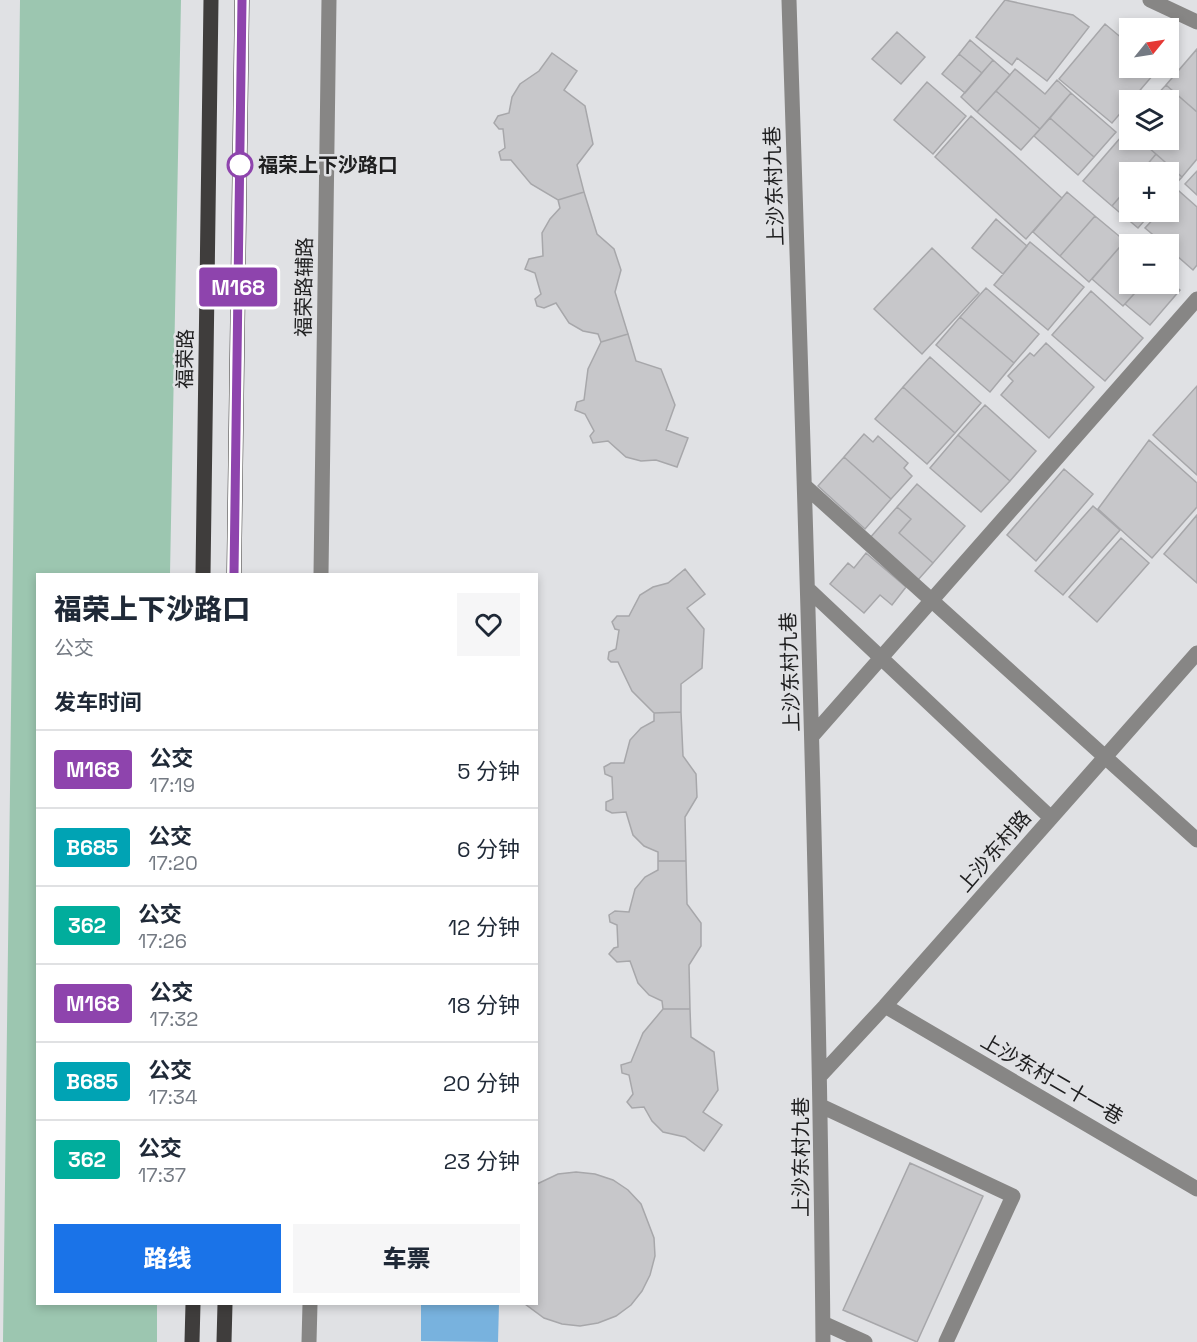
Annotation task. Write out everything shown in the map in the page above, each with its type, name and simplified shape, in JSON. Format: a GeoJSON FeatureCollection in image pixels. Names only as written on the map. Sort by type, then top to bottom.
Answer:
{"type":"FeatureCollection","features":[{"type":"Feature","properties":{"kind":"main road","name":"福荣路"},"geometry":{"type":"LineString","coordinates":[[203,573],[211,0]]}},
{"type":"Feature","properties":{"kind":"main road"},"geometry":{"type":"LineString","coordinates":[[234,573],[242,0]]}},
{"type":"Feature","properties":{"kind":"main road"},"geometry":{"type":"LineString","coordinates":[[192,1342],[193,1305]]}},
{"type":"Feature","properties":{"kind":"main road"},"geometry":{"type":"LineString","coordinates":[[224,1342],[225,1305]]}},
{"type":"Feature","properties":{"kind":"street","name":"福荣路辅路"},"geometry":{"type":"LineString","coordinates":[[321,573],[329,0]]}},
{"type":"Feature","properties":{"kind":"street","name":"上沙东村九巷"},"geometry":{"type":"LineString","coordinates":[[789,0],[813,735],[821,1075],[823,1342]]}},
{"type":"Feature","properties":{"kind":"street"},"geometry":{"type":"LineString","coordinates":[[1150,0],[1197,22]]}},
{"type":"Feature","properties":{"kind":"street"},"geometry":{"type":"LineString","coordinates":[[813,735],[1197,299]]}},
{"type":"Feature","properties":{"kind":"street"},"geometry":{"type":"LineString","coordinates":[[805,486],[1197,840]]}},
{"type":"Feature","properties":{"kind":"street"},"geometry":{"type":"LineString","coordinates":[[808,589],[1051,818]]}},
{"type":"Feature","properties":{"kind":"street","name":"上沙东村路"},"geometry":{"type":"LineString","coordinates":[[821,1075],[885,1006],[1197,653]]}},
{"type":"Feature","properties":{"kind":"street","name":"上沙东村二十一巷"},"geometry":{"type":"LineString","coordinates":[[885,1006],[1197,1189]]}},
{"type":"Feature","properties":{"kind":"street"},"geometry":{"type":"LineString","coordinates":[[821,1106],[1013,1196],[946,1342]]}},
{"type":"Feature","properties":{"kind":"street"},"geometry":{"type":"LineString","coordinates":[[309,1342],[310,1305]]}},
{"type":"Feature","properties":{"kind":"street"},"geometry":{"type":"LineString","coordinates":[[823,1323],[865,1342]]}},
{"type":"Feature","properties":{"kind":"green space"},"geometry":{"type":"Polygon","coordinates":[[[20,0],[181,0],[170,573],[36,573],[36,1305],[157,1305],[157,1342],[3,1342],[20,0]]]}},
{"type":"Feature","properties":{"kind":"water"},"geometry":{"type":"Polygon","coordinates":[[[421,1305],[499,1305],[498,1342],[421,1341],[421,1305]]]}},
{"type":"Feature","properties":{"kind":"building"},"geometry":{"type":"Polygon","coordinates":[[[1005,0],[1073,15],[1089,27],[1047,81],[1017,58],[1012,65],[976,37],[1005,0]]]}},
{"type":"Feature","properties":{"kind":"building"},"geometry":{"type":"Polygon","coordinates":[[[1105,24],[1119,36],[1119,78],[1150,78],[1140,90],[1119,90],[1119,115],[1112,123],[1059,79],[1105,24]]]}},
{"type":"Feature","properties":{"kind":"building"},"geometry":{"type":"Polygon","coordinates":[[[897,32],[925,57],[901,84],[872,59],[897,32]]]}},
{"type":"Feature","properties":{"kind":"building"},"geometry":{"type":"Polygon","coordinates":[[[970,40],[993,60],[982,73],[959,54],[970,40]]]}},
{"type":"Feature","properties":{"kind":"building"},"geometry":{"type":"Polygon","coordinates":[[[1197,49],[1197,112],[1179,96],[1179,90],[1172,90],[1166,85],[1172,78],[1179,78],[1179,70],[1197,49]]]}},
{"type":"Feature","properties":{"kind":"building"},"geometry":{"type":"Polygon","coordinates":[[[552,53],[577,71],[564,90],[585,106],[593,144],[577,165],[584,192],[558,200],[531,184],[511,160],[501,160],[499,152],[505,148],[503,129],[499,129],[494,123],[498,116],[509,113],[512,97],[520,84],[539,71],[552,53]]]}},
{"type":"Feature","properties":{"kind":"building"},"geometry":{"type":"Polygon","coordinates":[[[959,54],[982,73],[965,93],[942,74],[959,54]]]}},
{"type":"Feature","properties":{"kind":"building"},"geometry":{"type":"Polygon","coordinates":[[[993,60],[1010,75],[977,112],[961,97],[993,60]]]}},
{"type":"Feature","properties":{"kind":"building"},"geometry":{"type":"Polygon","coordinates":[[[1015,69],[1045,94],[1057,80],[1071,93],[1040,129],[996,91],[1015,69]]]}},
{"type":"Feature","properties":{"kind":"building"},"geometry":{"type":"Polygon","coordinates":[[[927,82],[966,116],[933,154],[894,120],[927,82]]]}},
{"type":"Feature","properties":{"kind":"building"},"geometry":{"type":"Polygon","coordinates":[[[1166,85],[1172,90],[1161,90],[1166,85]]]}},
{"type":"Feature","properties":{"kind":"building"},"geometry":{"type":"Polygon","coordinates":[[[996,91],[1040,129],[1021,150],[977,112],[996,91]]]}},
{"type":"Feature","properties":{"kind":"building"},"geometry":{"type":"Polygon","coordinates":[[[1071,93],[1116,132],[1094,157],[1050,118],[1071,93]]]}},
{"type":"Feature","properties":{"kind":"building"},"geometry":{"type":"Polygon","coordinates":[[[1179,96],[1197,112],[1197,159],[1182,177],[1179,174],[1179,162],[1165,162],[1151,150],[1179,150],[1179,96]]]}},
{"type":"Feature","properties":{"kind":"building"},"geometry":{"type":"Polygon","coordinates":[[[971,116],[1062,198],[1026,239],[935,157],[971,116]]]}},
{"type":"Feature","properties":{"kind":"building"},"geometry":{"type":"Polygon","coordinates":[[[1050,118],[1094,157],[1078,175],[1034,136],[1050,118]]]}},
{"type":"Feature","properties":{"kind":"building"},"geometry":{"type":"Polygon","coordinates":[[[1119,139],[1119,150],[1151,150],[1156,154],[1149,162],[1119,162],[1119,198],[1112,206],[1083,181],[1119,139]]]}},
{"type":"Feature","properties":{"kind":"building"},"geometry":{"type":"Polygon","coordinates":[[[1156,154],[1165,162],[1149,162],[1156,154]]]}},
{"type":"Feature","properties":{"kind":"building"},"geometry":{"type":"Polygon","coordinates":[[[1197,171],[1197,195],[1185,184],[1197,171]]]}},
{"type":"Feature","properties":{"kind":"building"},"geometry":{"type":"Polygon","coordinates":[[[1179,191],[1197,207],[1197,265],[1193,270],[1179,258],[1179,234],[1152,234],[1145,228],[1151,222],[1179,222],[1179,191]]]}},
{"type":"Feature","properties":{"kind":"building"},"geometry":{"type":"Polygon","coordinates":[[[584,192],[597,234],[614,249],[621,270],[615,292],[628,334],[601,342],[598,334],[583,331],[569,323],[556,303],[544,308],[537,306],[535,299],[541,294],[535,273],[525,269],[529,259],[543,256],[542,233],[560,208],[558,200],[584,192]]]}},
{"type":"Feature","properties":{"kind":"building"},"geometry":{"type":"Polygon","coordinates":[[[1067,192],[1095,216],[1060,256],[1033,232],[1067,192]]]}},
{"type":"Feature","properties":{"kind":"building"},"geometry":{"type":"Polygon","coordinates":[[[1119,198],[1119,212],[1112,206],[1119,198]]]}},
{"type":"Feature","properties":{"kind":"building"},"geometry":{"type":"Polygon","coordinates":[[[1095,216],[1119,236],[1119,248],[1089,282],[1060,256],[1095,216]]]}},
{"type":"Feature","properties":{"kind":"building"},"geometry":{"type":"Polygon","coordinates":[[[996,219],[1027,246],[1003,274],[972,248],[996,219]]]}},
{"type":"Feature","properties":{"kind":"building"},"geometry":{"type":"Polygon","coordinates":[[[1131,222],[1143,222],[1138,228],[1131,222]]]}},
{"type":"Feature","properties":{"kind":"building"},"geometry":{"type":"Polygon","coordinates":[[[1030,242],[1084,287],[1048,330],[994,285],[1030,242]]]}},
{"type":"Feature","properties":{"kind":"building"},"geometry":{"type":"Polygon","coordinates":[[[932,248],[979,293],[922,354],[874,309],[932,248]]]}},
{"type":"Feature","properties":{"kind":"building"},"geometry":{"type":"Polygon","coordinates":[[[1119,248],[1119,294],[1134,294],[1123,306],[1092,279],[1119,248]]]}},
{"type":"Feature","properties":{"kind":"building"},"geometry":{"type":"Polygon","coordinates":[[[986,288],[1039,334],[1014,363],[960,317],[986,288]]]}},
{"type":"Feature","properties":{"kind":"building"},"geometry":{"type":"Polygon","coordinates":[[[1091,291],[1143,338],[1105,381],[1052,335],[1091,291]]]}},
{"type":"Feature","properties":{"kind":"building"},"geometry":{"type":"Polygon","coordinates":[[[1134,294],[1177,294],[1150,325],[1125,304],[1134,294]]]}},
{"type":"Feature","properties":{"kind":"building"},"geometry":{"type":"Polygon","coordinates":[[[960,317],[1014,363],[990,392],[936,345],[960,317]]]}},
{"type":"Feature","properties":{"kind":"building"},"geometry":{"type":"Polygon","coordinates":[[[628,334],[636,361],[661,369],[675,405],[666,430],[688,438],[677,467],[656,460],[641,461],[626,457],[608,441],[593,443],[590,436],[594,431],[585,414],[575,410],[577,402],[584,400],[588,369],[601,342],[628,334]]]}},
{"type":"Feature","properties":{"kind":"building"},"geometry":{"type":"Polygon","coordinates":[[[1046,343],[1094,387],[1049,438],[1001,395],[1013,381],[1008,376],[1030,353],[1034,356],[1046,343]]]}},
{"type":"Feature","properties":{"kind":"building"},"geometry":{"type":"Polygon","coordinates":[[[930,357],[981,403],[955,433],[903,387],[930,357]]]}},
{"type":"Feature","properties":{"kind":"building"},"geometry":{"type":"Polygon","coordinates":[[[1197,386],[1197,475],[1153,435],[1197,386]]]}},
{"type":"Feature","properties":{"kind":"building"},"geometry":{"type":"Polygon","coordinates":[[[903,387],[955,433],[927,464],[875,419],[903,387]]]}},
{"type":"Feature","properties":{"kind":"building"},"geometry":{"type":"Polygon","coordinates":[[[985,405],[1036,451],[1010,481],[958,435],[985,405]]]}},
{"type":"Feature","properties":{"kind":"building"},"geometry":{"type":"Polygon","coordinates":[[[864,434],[873,442],[878,436],[908,463],[904,468],[912,476],[891,499],[844,457],[864,434]]]}},
{"type":"Feature","properties":{"kind":"building"},"geometry":{"type":"Polygon","coordinates":[[[958,435],[1010,481],[981,512],[930,468],[958,435]]]}},
{"type":"Feature","properties":{"kind":"building"},"geometry":{"type":"Polygon","coordinates":[[[1149,440],[1197,483],[1197,507],[1152,558],[1098,509],[1149,440]]]}},
{"type":"Feature","properties":{"kind":"building"},"geometry":{"type":"Polygon","coordinates":[[[844,457],[891,499],[865,529],[818,486],[844,457]]]}},
{"type":"Feature","properties":{"kind":"building"},"geometry":{"type":"Polygon","coordinates":[[[1064,469],[1093,494],[1036,561],[1007,535],[1064,469]]]}},
{"type":"Feature","properties":{"kind":"building"},"geometry":{"type":"Polygon","coordinates":[[[917,484],[965,526],[933,563],[899,533],[911,519],[897,507],[917,484]]]}},
{"type":"Feature","properties":{"kind":"building"},"geometry":{"type":"Polygon","coordinates":[[[1093,506],[1120,530],[1063,595],[1035,571],[1093,506]]]}},
{"type":"Feature","properties":{"kind":"building"},"geometry":{"type":"Polygon","coordinates":[[[897,507],[911,519],[899,533],[933,563],[917,581],[869,539],[897,507]]]}},
{"type":"Feature","properties":{"kind":"building"},"geometry":{"type":"Polygon","coordinates":[[[1197,515],[1197,583],[1164,554],[1197,515]]]}},
{"type":"Feature","properties":{"kind":"building"},"geometry":{"type":"Polygon","coordinates":[[[1121,538],[1149,563],[1097,622],[1069,597],[1121,538]]]}},
{"type":"Feature","properties":{"kind":"building"},"geometry":{"type":"Polygon","coordinates":[[[866,553],[906,587],[892,605],[880,595],[864,613],[830,584],[848,563],[854,568],[866,553]]]}},
{"type":"Feature","properties":{"kind":"building"},"geometry":{"type":"Polygon","coordinates":[[[685,569],[705,594],[687,608],[704,629],[702,668],[681,684],[681,712],[654,713],[632,691],[618,662],[611,662],[608,659],[609,652],[616,649],[619,630],[615,629],[612,622],[617,616],[629,616],[640,595],[653,587],[668,583],[685,569]]]}},
{"type":"Feature","properties":{"kind":"building"},"geometry":{"type":"Polygon","coordinates":[[[681,712],[683,756],[696,774],[697,797],[685,817],[686,861],[658,861],[658,852],[644,846],[633,835],[626,812],[612,813],[606,810],[606,802],[613,799],[612,777],[605,774],[604,767],[611,763],[624,763],[630,740],[641,728],[654,721],[654,713],[681,712]]]}},
{"type":"Feature","properties":{"kind":"building"},"geometry":{"type":"Polygon","coordinates":[[[658,861],[686,861],[687,904],[701,923],[701,946],[689,965],[690,1009],[663,1009],[662,1001],[649,995],[638,983],[630,961],[617,962],[609,954],[618,947],[617,925],[610,922],[609,915],[615,911],[629,912],[635,889],[645,877],[658,870],[658,861]]]}},
{"type":"Feature","properties":{"kind":"building"},"geometry":{"type":"Polygon","coordinates":[[[663,1009],[690,1009],[691,1037],[714,1052],[718,1090],[703,1112],[722,1125],[704,1151],[685,1137],[663,1132],[652,1121],[644,1107],[632,1108],[627,1102],[633,1094],[629,1075],[622,1073],[621,1065],[631,1062],[643,1033],[663,1009]]]}},
{"type":"Feature","properties":{"kind":"building"},"geometry":{"type":"Polygon","coordinates":[[[910,1163],[983,1196],[917,1342],[843,1310],[910,1163]]]}},
{"type":"Feature","properties":{"kind":"building"},"geometry":{"type":"Polygon","coordinates":[[[576,1172],[595,1174],[613,1180],[628,1190],[641,1204],[654,1238],[655,1256],[650,1275],[642,1291],[631,1305],[616,1316],[598,1323],[580,1326],[562,1324],[544,1318],[526,1305],[538,1305],[538,1184],[558,1174],[576,1172]]]}},
{"type":"Feature","properties":{"kind":"bus line","name":"M168"},"geometry":{"type":"LineString","coordinates":[[234,573],[242,0]]}},
{"type":"Feature","properties":{"kind":"place","name":"福荣上下沙路口"},"geometry":{"type":"Point","coordinates":[240,165]}}]}
